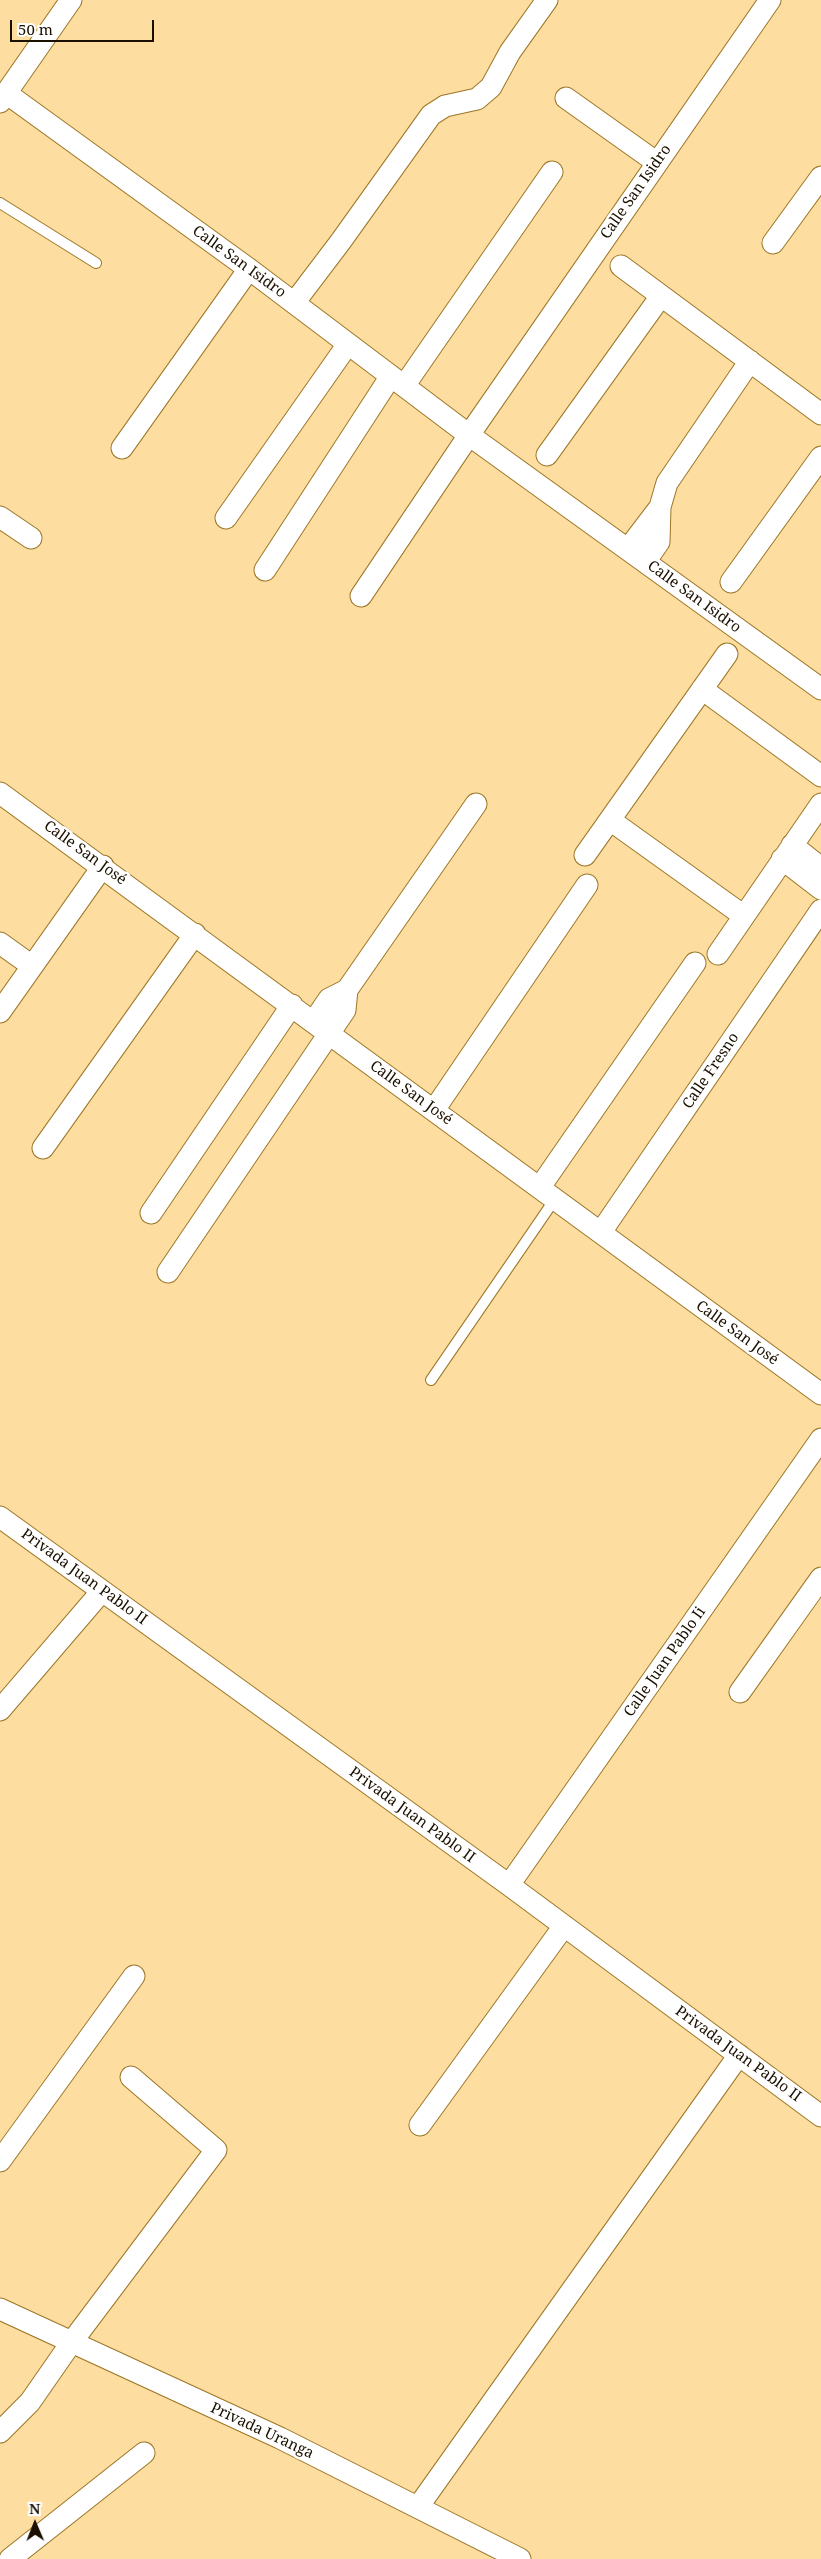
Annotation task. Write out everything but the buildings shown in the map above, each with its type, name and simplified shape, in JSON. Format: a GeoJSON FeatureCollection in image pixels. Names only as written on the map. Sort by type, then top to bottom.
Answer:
{"type":"FeatureCollection","features":[{"type":"Feature","properties":{"kind":"street"},"geometry":{"type":"LineString","coordinates":[[3,97],[71,0]]}},
{"type":"Feature","properties":{"kind":"street"},"geometry":{"type":"LineString","coordinates":[[294,303],[431,115],[445,106],[477,99],[491,87],[510,52],[547,0]]}},
{"type":"Feature","properties":{"kind":"street","name":"Calle San Isidro"},"geometry":{"type":"LineString","coordinates":[[469,435],[656,162],[770,0]]}},
{"type":"Feature","properties":{"kind":"street","name":"Calle San Isidro"},"geometry":{"type":"LineString","coordinates":[[3,97],[249,270],[469,435],[821,689]]}},
{"type":"Feature","properties":{"kind":"street"},"geometry":{"type":"LineString","coordinates":[[566,98],[656,162]]}},
{"type":"Feature","properties":{"kind":"street"},"geometry":{"type":"LineString","coordinates":[[265,570],[398,381],[552,172]]}},
{"type":"Feature","properties":{"kind":"street"},"geometry":{"type":"LineString","coordinates":[[773,243],[821,178]]}},
{"type":"Feature","properties":{"kind":"street"},"geometry":{"type":"LineString","coordinates":[[621,266],[821,414]]}},
{"type":"Feature","properties":{"kind":"street"},"geometry":{"type":"LineString","coordinates":[[122,448],[249,270]]}},
{"type":"Feature","properties":{"kind":"street"},"geometry":{"type":"LineString","coordinates":[[547,456],[661,296]]}},
{"type":"Feature","properties":{"kind":"street"},"geometry":{"type":"LineString","coordinates":[[226,518],[348,344]]}},
{"type":"Feature","properties":{"kind":"street"},"geometry":{"type":"LineString","coordinates":[[645,562],[659,542],[660,507],[667,483],[750,361]]}},
{"type":"Feature","properties":{"kind":"street"},"geometry":{"type":"LineString","coordinates":[[361,596],[469,435]]}},
{"type":"Feature","properties":{"kind":"street"},"geometry":{"type":"LineString","coordinates":[[731,582],[821,457]]}},
{"type":"Feature","properties":{"kind":"street"},"geometry":{"type":"LineString","coordinates":[[628,549],[660,507]]}},
{"type":"Feature","properties":{"kind":"street"},"geometry":{"type":"LineString","coordinates":[[0,517],[30,538]]}},
{"type":"Feature","properties":{"kind":"street"},"geometry":{"type":"LineString","coordinates":[[585,855],[727,654]]}},
{"type":"Feature","properties":{"kind":"street"},"geometry":{"type":"LineString","coordinates":[[702,689],[821,776]]}},
{"type":"Feature","properties":{"kind":"street","name":"Calle San José"},"geometry":{"type":"LineString","coordinates":[[0,793],[103,866],[821,1394]]}},
{"type":"Feature","properties":{"kind":"street"},"geometry":{"type":"LineString","coordinates":[[168,1272],[322,1027],[330,999],[347,990],[476,804]]}},
{"type":"Feature","properties":{"kind":"street"},"geometry":{"type":"LineString","coordinates":[[718,954],[821,804]]}},
{"type":"Feature","properties":{"kind":"street"},"geometry":{"type":"LineString","coordinates":[[610,820],[744,916]]}},
{"type":"Feature","properties":{"kind":"street"},"geometry":{"type":"LineString","coordinates":[[788,852],[821,868]]}},
{"type":"Feature","properties":{"kind":"street"},"geometry":{"type":"LineString","coordinates":[[788,852],[821,889]]}},
{"type":"Feature","properties":{"kind":"street"},"geometry":{"type":"LineString","coordinates":[[0,1012],[103,866]]}},
{"type":"Feature","properties":{"kind":"street"},"geometry":{"type":"LineString","coordinates":[[434,1110],[587,885]]}},
{"type":"Feature","properties":{"kind":"street","name":"Calle Fresno"},"geometry":{"type":"LineString","coordinates":[[601,1232],[821,910]]}},
{"type":"Feature","properties":{"kind":"street"},"geometry":{"type":"LineString","coordinates":[[43,1148],[195,934]]}},
{"type":"Feature","properties":{"kind":"street"},"geometry":{"type":"LineString","coordinates":[[0,943],[32,966]]}},
{"type":"Feature","properties":{"kind":"street"},"geometry":{"type":"LineString","coordinates":[[547,1193],[695,963]]}},
{"type":"Feature","properties":{"kind":"street"},"geometry":{"type":"LineString","coordinates":[[152,1213],[292,1005]]}},
{"type":"Feature","properties":{"kind":"street","name":"Calle Juan Pablo Ii"},"geometry":{"type":"LineString","coordinates":[[509,1885],[821,1439]]}},
{"type":"Feature","properties":{"kind":"street","name":"Privada Juan Pablo II"},"geometry":{"type":"LineString","coordinates":[[0,1517],[509,1885],[821,2116]]}},
{"type":"Feature","properties":{"kind":"street"},"geometry":{"type":"LineString","coordinates":[[740,1692],[821,1578]]}},
{"type":"Feature","properties":{"kind":"street"},"geometry":{"type":"LineString","coordinates":[[0,1710],[102,1591]]}},
{"type":"Feature","properties":{"kind":"street"},"geometry":{"type":"LineString","coordinates":[[420,2125],[564,1926]]}},
{"type":"Feature","properties":{"kind":"street"},"geometry":{"type":"LineString","coordinates":[[0,2161],[134,1976]]}},
{"type":"Feature","properties":{"kind":"street"},"geometry":{"type":"LineString","coordinates":[[418,2507],[738,2055]]}},
{"type":"Feature","properties":{"kind":"street"},"geometry":{"type":"LineString","coordinates":[[0,2432],[30,2402],[70,2343],[216,2150],[131,2077]]}},
{"type":"Feature","properties":{"kind":"street","name":"Privada Uranga"},"geometry":{"type":"LineString","coordinates":[[0,2309],[70,2343],[280,2438],[520,2559]]}},
{"type":"Feature","properties":{"kind":"street"},"geometry":{"type":"LineString","coordinates":[[10,2559],[144,2454]]}},
{"type":"Feature","properties":{"kind":"lane"},"geometry":{"type":"LineString","coordinates":[[0,203],[96,263]]}},
{"type":"Feature","properties":{"kind":"lane"},"geometry":{"type":"LineString","coordinates":[[431,1380],[547,1193]]}}]}
